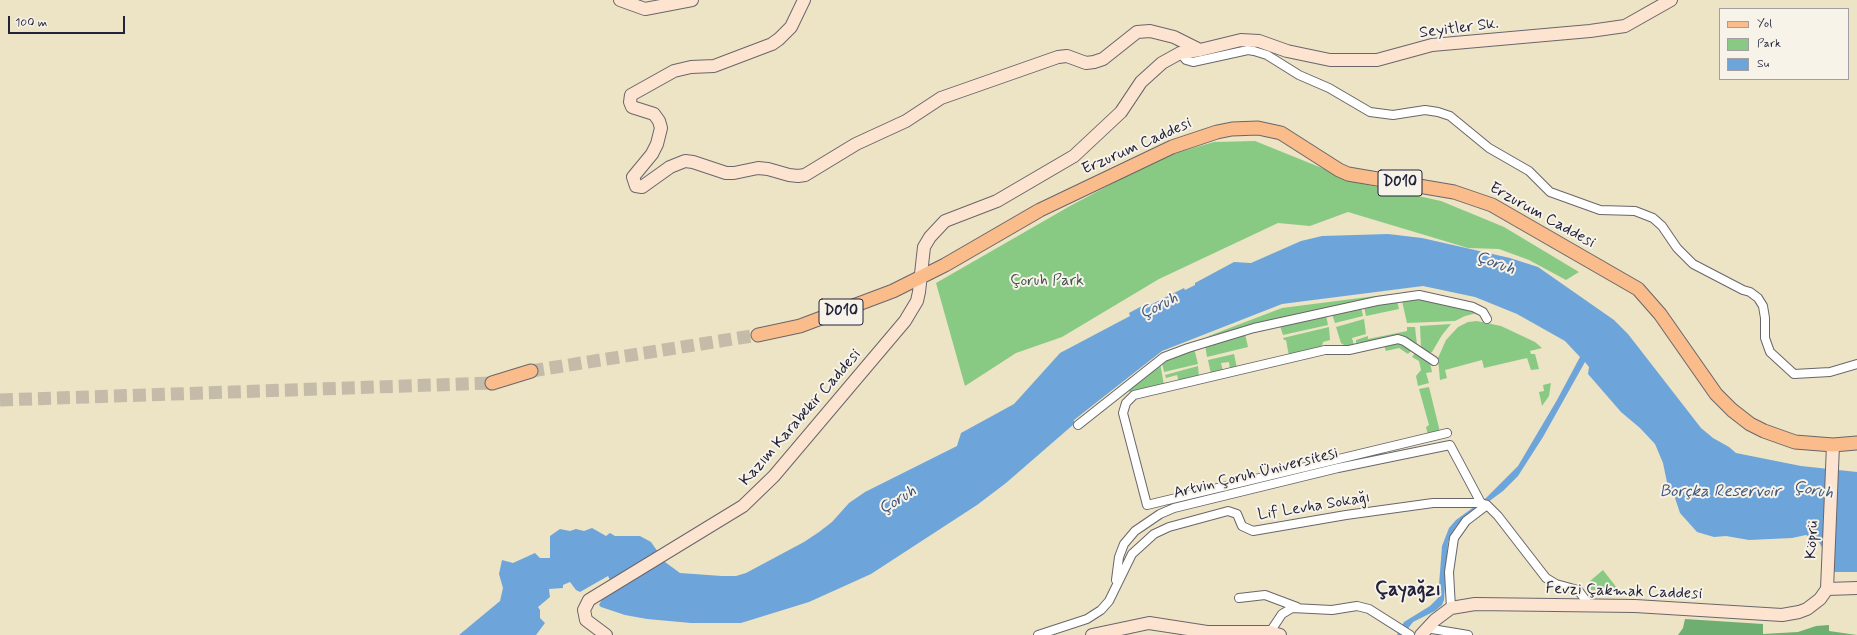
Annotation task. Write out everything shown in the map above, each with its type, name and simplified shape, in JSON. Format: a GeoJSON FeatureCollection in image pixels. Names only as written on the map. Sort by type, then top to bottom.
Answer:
{"type":"FeatureCollection","features":[{"type":"Feature","properties":{"kind":"main road","name":"Erzurum Caddesi"},"geometry":{"type":"LineString","coordinates":[[920,277],[964,255],[1040,210],[1172,147],[1202,136],[1232,129],[1267,129],[1285,135],[1339,170],[1348,174],[1454,192],[1483,201],[1505,212],[1638,289],[1660,314],[1712,388],[1724,403],[1741,418],[1764,431],[1782,439],[1795,442],[1833,445],[1857,443]]}},
{"type":"Feature","properties":{"kind":"main road","name":"D010"},"geometry":{"type":"LineString","coordinates":[[758,335],[807,324],[867,302],[920,277]]}},
{"type":"Feature","properties":{"kind":"main road"},"geometry":{"type":"LineString","coordinates":[[492,383],[531,371]]}},
{"type":"Feature","properties":{"kind":"street"},"geometry":{"type":"LineString","coordinates":[[620,0],[645,9],[692,0]]}},
{"type":"Feature","properties":{"kind":"street"},"geometry":{"type":"LineString","coordinates":[[804,0],[791,27],[780,39],[772,44],[714,66],[680,69],[631,94],[630,102],[632,107],[654,114],[659,120],[661,128],[657,144],[652,154],[633,177],[636,186],[642,187],[670,166],[685,162],[693,162],[726,173],[734,173],[758,168],[790,175],[805,175],[856,144],[906,121],[941,98],[1058,57],[1067,56],[1086,62],[1094,62],[1103,59],[1137,32],[1150,31],[1174,37],[1200,50]]}},
{"type":"Feature","properties":{"kind":"street","name":"Seyitler Sk."},"geometry":{"type":"LineString","coordinates":[[1180,53],[1200,50],[1241,40],[1259,41],[1287,50],[1330,60],[1377,60],[1432,45],[1590,31],[1625,26],[1671,0]]}},
{"type":"Feature","properties":{"kind":"street"},"geometry":{"type":"LineString","coordinates":[[1180,53],[1186,60],[1193,62],[1248,50],[1254,51],[1266,55],[1294,73],[1329,88],[1370,112],[1385,115],[1432,111],[1450,116],[1489,148],[1529,171],[1550,192],[1600,210],[1635,211],[1653,218],[1662,226],[1677,248],[1693,264],[1750,292],[1758,298],[1763,306],[1765,338],[1770,352],[1794,374],[1830,372],[1857,364]]}},
{"type":"Feature","properties":{"kind":"street","name":"Kazım Karabekir Caddesi"},"geometry":{"type":"LineString","coordinates":[[606,635],[586,620],[584,610],[589,600],[743,506],[774,476],[905,321],[917,301],[924,247],[930,237],[945,221],[997,201],[1074,156],[1121,112],[1141,82],[1148,75],[1162,62],[1180,53]]}},
{"type":"Feature","properties":{"kind":"street"},"geometry":{"type":"LineString","coordinates":[[1078,424],[1164,357],[1188,348],[1254,328],[1377,301],[1418,295],[1473,307],[1483,312],[1487,319]]}},
{"type":"Feature","properties":{"kind":"street"},"geometry":{"type":"LineString","coordinates":[[1434,361],[1404,341],[1398,339],[1349,350],[1325,350],[1134,395],[1126,403],[1123,413],[1147,504],[1447,433]]}},
{"type":"Feature","properties":{"kind":"street","name":"Artvin Çoruh Üniversitesi"},"geometry":{"type":"LineString","coordinates":[[1115,587],[1119,557],[1128,538],[1144,524],[1167,511],[1338,468],[1450,445],[1484,504]]}},
{"type":"Feature","properties":{"kind":"street","name":"Köprü"},"geometry":{"type":"LineString","coordinates":[[1827,589],[1833,445]]}},
{"type":"Feature","properties":{"kind":"street","name":"Lif Levha Sokağı"},"geometry":{"type":"LineString","coordinates":[[1038,635],[1095,615],[1106,606],[1132,554],[1148,538],[1169,527],[1224,512],[1234,512],[1242,526],[1253,531],[1346,515],[1433,503],[1484,504]]}},
{"type":"Feature","properties":{"kind":"street"},"geometry":{"type":"LineString","coordinates":[[1424,632],[1451,608],[1449,572],[1454,538],[1466,521],[1484,504],[1498,516],[1546,578],[1556,584],[1578,590],[1590,606]]}},
{"type":"Feature","properties":{"kind":"street"},"geometry":{"type":"LineString","coordinates":[[1827,589],[1857,588]]}},
{"type":"Feature","properties":{"kind":"street","name":"Fevzi Çakmak Caddesi"},"geometry":{"type":"LineString","coordinates":[[1451,608],[1485,604],[1590,606],[1782,615],[1799,612],[1811,606],[1820,599],[1827,589]]}},
{"type":"Feature","properties":{"kind":"street"},"geometry":{"type":"LineString","coordinates":[[1239,598],[1265,595],[1298,607]]}},
{"type":"Feature","properties":{"kind":"street"},"geometry":{"type":"LineString","coordinates":[[1092,635],[1149,623],[1208,632],[1275,634],[1282,614],[1292,608],[1298,607],[1332,610],[1363,607],[1376,613],[1408,634]]}},
{"type":"Feature","properties":{"kind":"street"},"geometry":{"type":"LineString","coordinates":[[1424,632],[1468,635]]}},
{"type":"Feature","properties":{"kind":"green space","name":"Çoruh Park"},"geometry":{"type":"Polygon","coordinates":[[[1255,141],[1359,183],[1441,201],[1504,227],[1579,272],[1566,280],[1529,260],[1499,249],[1468,248],[1348,212],[1310,226],[1278,223],[1159,279],[1062,337],[1016,353],[965,386],[936,283],[1070,206],[1162,157],[1214,142],[1255,141]]]}},
{"type":"Feature","properties":{"kind":"green space"},"geometry":{"type":"Polygon","coordinates":[[[1391,294],[1293,317],[1206,337],[1282,308],[1391,294]]]}},
{"type":"Feature","properties":{"kind":"green space"},"geometry":{"type":"Polygon","coordinates":[[[1424,299],[1477,313],[1465,316],[1455,321],[1407,323],[1402,301],[1424,299]]]}},
{"type":"Feature","properties":{"kind":"green space"},"geometry":{"type":"Polygon","coordinates":[[[1397,301],[1399,309],[1366,316],[1364,307],[1397,301]]]}},
{"type":"Feature","properties":{"kind":"green space"},"geometry":{"type":"Polygon","coordinates":[[[1361,307],[1363,316],[1335,323],[1332,314],[1361,307]]]}},
{"type":"Feature","properties":{"kind":"green space"},"geometry":{"type":"Polygon","coordinates":[[[1326,315],[1328,325],[1283,335],[1280,326],[1326,315]]]}},
{"type":"Feature","properties":{"kind":"green space"},"geometry":{"type":"Polygon","coordinates":[[[1364,319],[1366,334],[1352,338],[1354,345],[1347,347],[1341,343],[1336,327],[1364,319]]]}},
{"type":"Feature","properties":{"kind":"green space"},"geometry":{"type":"Polygon","coordinates":[[[1477,321],[1501,326],[1535,342],[1542,348],[1530,351],[1531,354],[1535,354],[1539,369],[1531,370],[1527,358],[1484,368],[1482,360],[1445,370],[1447,378],[1440,380],[1438,358],[1446,340],[1458,327],[1468,322],[1477,321]]]}},
{"type":"Feature","properties":{"kind":"green space"},"geometry":{"type":"Polygon","coordinates":[[[1451,324],[1442,335],[1432,352],[1429,353],[1421,348],[1420,326],[1451,324]]]}},
{"type":"Feature","properties":{"kind":"green space"},"geometry":{"type":"Polygon","coordinates":[[[1329,327],[1330,340],[1323,342],[1322,347],[1289,356],[1286,340],[1283,338],[1329,327]]]}},
{"type":"Feature","properties":{"kind":"green space"},"geometry":{"type":"Polygon","coordinates":[[[1407,327],[1415,327],[1417,345],[1402,336],[1356,343],[1356,340],[1368,336],[1368,339],[1407,331],[1407,327]]]}},
{"type":"Feature","properties":{"kind":"green space"},"geometry":{"type":"Polygon","coordinates":[[[1245,334],[1248,347],[1207,357],[1205,345],[1245,334]]]}},
{"type":"Feature","properties":{"kind":"green space"},"geometry":{"type":"Polygon","coordinates":[[[1399,343],[1412,350],[1408,354],[1399,348],[1386,351],[1384,346],[1399,343]]]}},
{"type":"Feature","properties":{"kind":"green space"},"geometry":{"type":"Polygon","coordinates":[[[1194,348],[1198,364],[1164,372],[1162,362],[1194,348]]]}},
{"type":"Feature","properties":{"kind":"green space"},"geometry":{"type":"Polygon","coordinates":[[[1415,353],[1430,363],[1432,372],[1426,373],[1429,383],[1418,386],[1416,376],[1421,370],[1419,361],[1412,357],[1415,353]]]}},
{"type":"Feature","properties":{"kind":"green space"},"geometry":{"type":"Polygon","coordinates":[[[1234,354],[1237,368],[1230,369],[1229,362],[1221,363],[1223,371],[1211,374],[1208,360],[1234,354]]]}},
{"type":"Feature","properties":{"kind":"green space"},"geometry":{"type":"Polygon","coordinates":[[[1160,363],[1164,385],[1131,393],[1127,389],[1160,363]]]}},
{"type":"Feature","properties":{"kind":"green space"},"geometry":{"type":"Polygon","coordinates":[[[1198,366],[1199,377],[1179,382],[1177,375],[1166,378],[1165,375],[1198,366]]]}},
{"type":"Feature","properties":{"kind":"green space"},"geometry":{"type":"Polygon","coordinates":[[[1551,383],[1549,396],[1542,406],[1539,392],[1544,391],[1543,385],[1551,383]]]}},
{"type":"Feature","properties":{"kind":"green space"},"geometry":{"type":"Polygon","coordinates":[[[1429,387],[1440,432],[1428,435],[1426,427],[1429,425],[1419,389],[1429,387]]]}},
{"type":"Feature","properties":{"kind":"green space"},"geometry":{"type":"Polygon","coordinates":[[[1603,570],[1620,592],[1591,590],[1590,581],[1603,570]]]}},
{"type":"Feature","properties":{"kind":"green space"},"geometry":{"type":"Polygon","coordinates":[[[1685,619],[1763,624],[1763,634],[1798,632],[1816,626],[1829,625],[1829,631],[1857,635],[1678,635],[1683,628],[1685,619]]]}},
{"type":"Feature","properties":{"kind":"water","name":"Borçka Reservoir"},"geometry":{"type":"Polygon","coordinates":[[[1388,234],[1422,238],[1510,258],[1538,267],[1614,320],[1628,334],[1701,428],[1736,453],[1801,466],[1857,472],[1857,572],[1835,572],[1819,542],[1806,535],[1792,538],[1749,540],[1726,536],[1714,537],[1697,532],[1680,513],[1674,495],[1668,487],[1663,463],[1655,444],[1640,428],[1621,412],[1588,374],[1589,367],[1585,362],[1543,437],[1518,476],[1503,491],[1457,525],[1453,531],[1448,542],[1444,600],[1442,605],[1435,611],[1413,622],[1403,635],[1397,635],[1404,622],[1430,606],[1438,598],[1442,546],[1449,528],[1456,520],[1486,498],[1518,466],[1557,400],[1580,357],[1565,341],[1517,314],[1475,297],[1423,286],[1282,304],[1162,351],[1074,420],[1074,424],[1006,483],[977,505],[871,574],[809,602],[741,623],[691,623],[647,619],[625,615],[599,605],[602,599],[615,590],[608,576],[580,592],[576,590],[570,582],[563,585],[563,588],[549,589],[550,597],[538,607],[540,610],[540,618],[545,623],[536,635],[459,635],[500,601],[503,588],[499,574],[502,560],[513,563],[535,553],[540,558],[550,558],[550,536],[560,529],[570,531],[576,529],[584,531],[592,528],[606,536],[610,533],[615,536],[640,536],[651,542],[665,562],[680,573],[736,576],[746,573],[804,542],[819,532],[832,522],[849,503],[865,492],[957,446],[961,433],[1014,404],[1060,353],[1130,316],[1129,313],[1142,306],[1144,308],[1184,288],[1185,290],[1234,262],[1251,263],[1301,241],[1322,236],[1388,234]]]}},
{"type":"Feature","properties":{"kind":"tunnel"},"geometry":{"type":"LineString","coordinates":[[531,371],[758,335]]}},
{"type":"Feature","properties":{"kind":"tunnel"},"geometry":{"type":"LineString","coordinates":[[0,400],[492,383]]}},
{"type":"Feature","properties":{"kind":"district","name":"Çayağzı"},"geometry":{"type":"Point","coordinates":[1408,591]}},
{"type":"Feature","properties":{"kind":"water label","name":"Çoruh"},"geometry":{"type":"Point","coordinates":[1495,264]}},
{"type":"Feature","properties":{"kind":"water label","name":"Çoruh"},"geometry":{"type":"Point","coordinates":[1159,307]}},
{"type":"Feature","properties":{"kind":"water label","name":"Çoruh"},"geometry":{"type":"Point","coordinates":[1813,491]}},
{"type":"Feature","properties":{"kind":"water label","name":"Çoruh"},"geometry":{"type":"Point","coordinates":[898,501]}}]}
